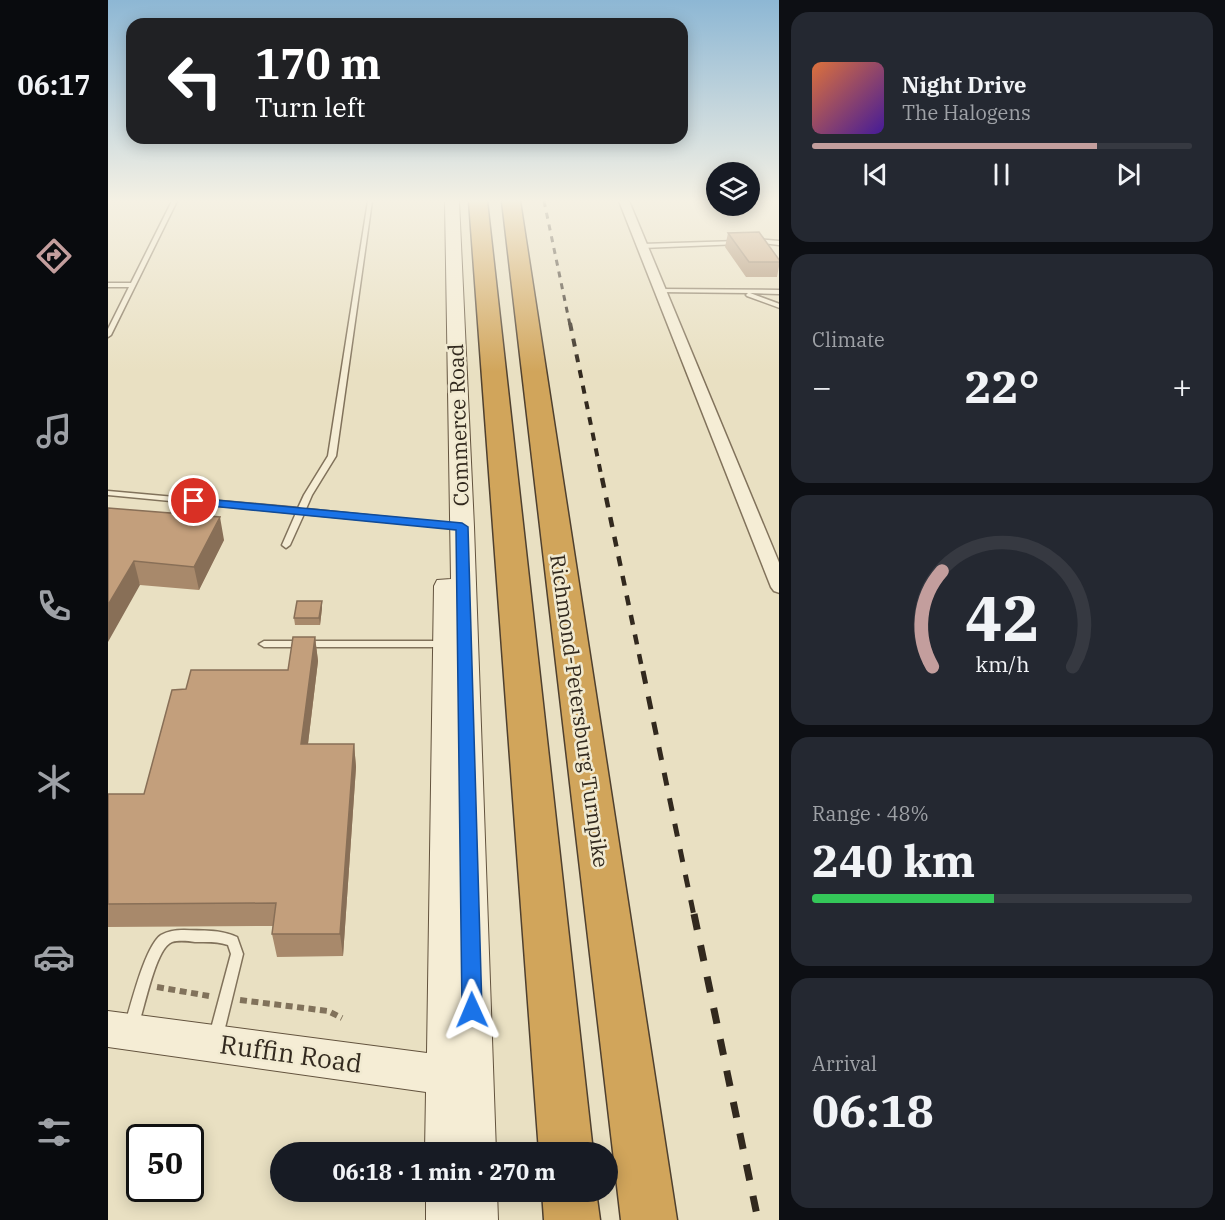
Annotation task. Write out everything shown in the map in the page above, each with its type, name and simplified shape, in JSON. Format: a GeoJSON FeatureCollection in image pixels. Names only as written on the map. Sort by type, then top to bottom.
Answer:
{"type":"FeatureCollection","features":[{"type":"Feature","properties":{"kind":"highway"},"geometry":{"type":"LineString","coordinates":[[483,258],[565,1142]]}},
{"type":"Feature","properties":{"kind":"highway","name":"Richmond-Petersburg Turnpike"},"geometry":{"type":"LineString","coordinates":[[519,258],[649,1220]]}},
{"type":"Feature","properties":{"kind":"highway"},"geometry":{"type":"LineString","coordinates":[[570,1202],[572,1220]]}},
{"type":"Feature","properties":{"kind":"main road","name":"Commerce Road"},"geometry":{"type":"LineString","coordinates":[[446,258],[454,526]]}},
{"type":"Feature","properties":{"kind":"main road","name":"Commerce Road"},"geometry":{"type":"LineString","coordinates":[[452,258],[454,644],[460,1077],[473,1142]]}},
{"type":"Feature","properties":{"kind":"main road","name":"Ruffin Road"},"geometry":{"type":"LineString","coordinates":[[119,1031],[460,1077]]}},
{"type":"Feature","properties":{"kind":"main road","name":"Commerce Road"},"geometry":{"type":"LineString","coordinates":[[448,1142],[460,1077]]}},
{"type":"Feature","properties":{"kind":"main road"},"geometry":{"type":"LineString","coordinates":[[447,1202],[447,1220]]}},
{"type":"Feature","properties":{"kind":"main road"},"geometry":{"type":"LineString","coordinates":[[476,1202],[477,1220]]}},
{"type":"Feature","properties":{"kind":"street"},"geometry":{"type":"LineString","coordinates":[[647,258],[779,585]]}},
{"type":"Feature","properties":{"kind":"lane"},"geometry":{"type":"LineString","coordinates":[[108,335],[147,258]]}},
{"type":"Feature","properties":{"kind":"lane"},"geometry":{"type":"LineString","coordinates":[[286,545],[308,495],[332,456],[362,258]]}},
{"type":"Feature","properties":{"kind":"lane"},"geometry":{"type":"LineString","coordinates":[[108,285],[133,285]]}},
{"type":"Feature","properties":{"kind":"lane"},"geometry":{"type":"LineString","coordinates":[[660,291],[779,292]]}},
{"type":"Feature","properties":{"kind":"lane"},"geometry":{"type":"LineString","coordinates":[[742,292],[779,306]]}},
{"type":"Feature","properties":{"kind":"lane"},"geometry":{"type":"LineString","coordinates":[[108,494],[454,526]]}},
{"type":"Feature","properties":{"kind":"lane"},"geometry":{"type":"LineString","coordinates":[[264,644],[454,644]]}},
{"type":"Feature","properties":{"kind":"lane"},"geometry":{"type":"LineString","coordinates":[[119,1031],[159,946],[164,940],[174,936],[222,936],[233,941],[237,954],[214,1044]]}},
{"type":"Feature","properties":{"kind":"building"},"geometry":{"type":"Polygon","coordinates":[[[746,258],[779,260],[779,262],[749,262],[746,258]]]}},
{"type":"Feature","properties":{"kind":"building"},"geometry":{"type":"Polygon","coordinates":[[[108,508],[220,517],[194,567],[134,561],[108,605],[108,508]]]}},
{"type":"Feature","properties":{"kind":"building"},"geometry":{"type":"Polygon","coordinates":[[[297,601],[322,601],[319,618],[294,618],[297,601]]]}},
{"type":"Feature","properties":{"kind":"building"},"geometry":{"type":"Polygon","coordinates":[[[293,637],[315,637],[301,744],[354,744],[340,934],[272,934],[276,903],[108,904],[108,794],[144,794],[172,690],[186,689],[191,670],[288,670],[293,637]]]}},
{"type":"Feature","properties":{"kind":"railway"},"geometry":{"type":"LineString","coordinates":[[556,258],[570,325]]}},
{"type":"Feature","properties":{"kind":"railway"},"geometry":{"type":"LineString","coordinates":[[570,323],[602,479]]}},
{"type":"Feature","properties":{"kind":"railway"},"geometry":{"type":"LineString","coordinates":[[602,478],[643,673]]}},
{"type":"Feature","properties":{"kind":"railway"},"geometry":{"type":"LineString","coordinates":[[643,671],[694,916]]}},
{"type":"Feature","properties":{"kind":"railway"},"geometry":{"type":"LineString","coordinates":[[694,914],[758,1220]]}},
{"type":"Feature","properties":{"kind":"route"},"geometry":{"type":"LineString","coordinates":[[194,501],[462,527],[472,1010]]}}]}
